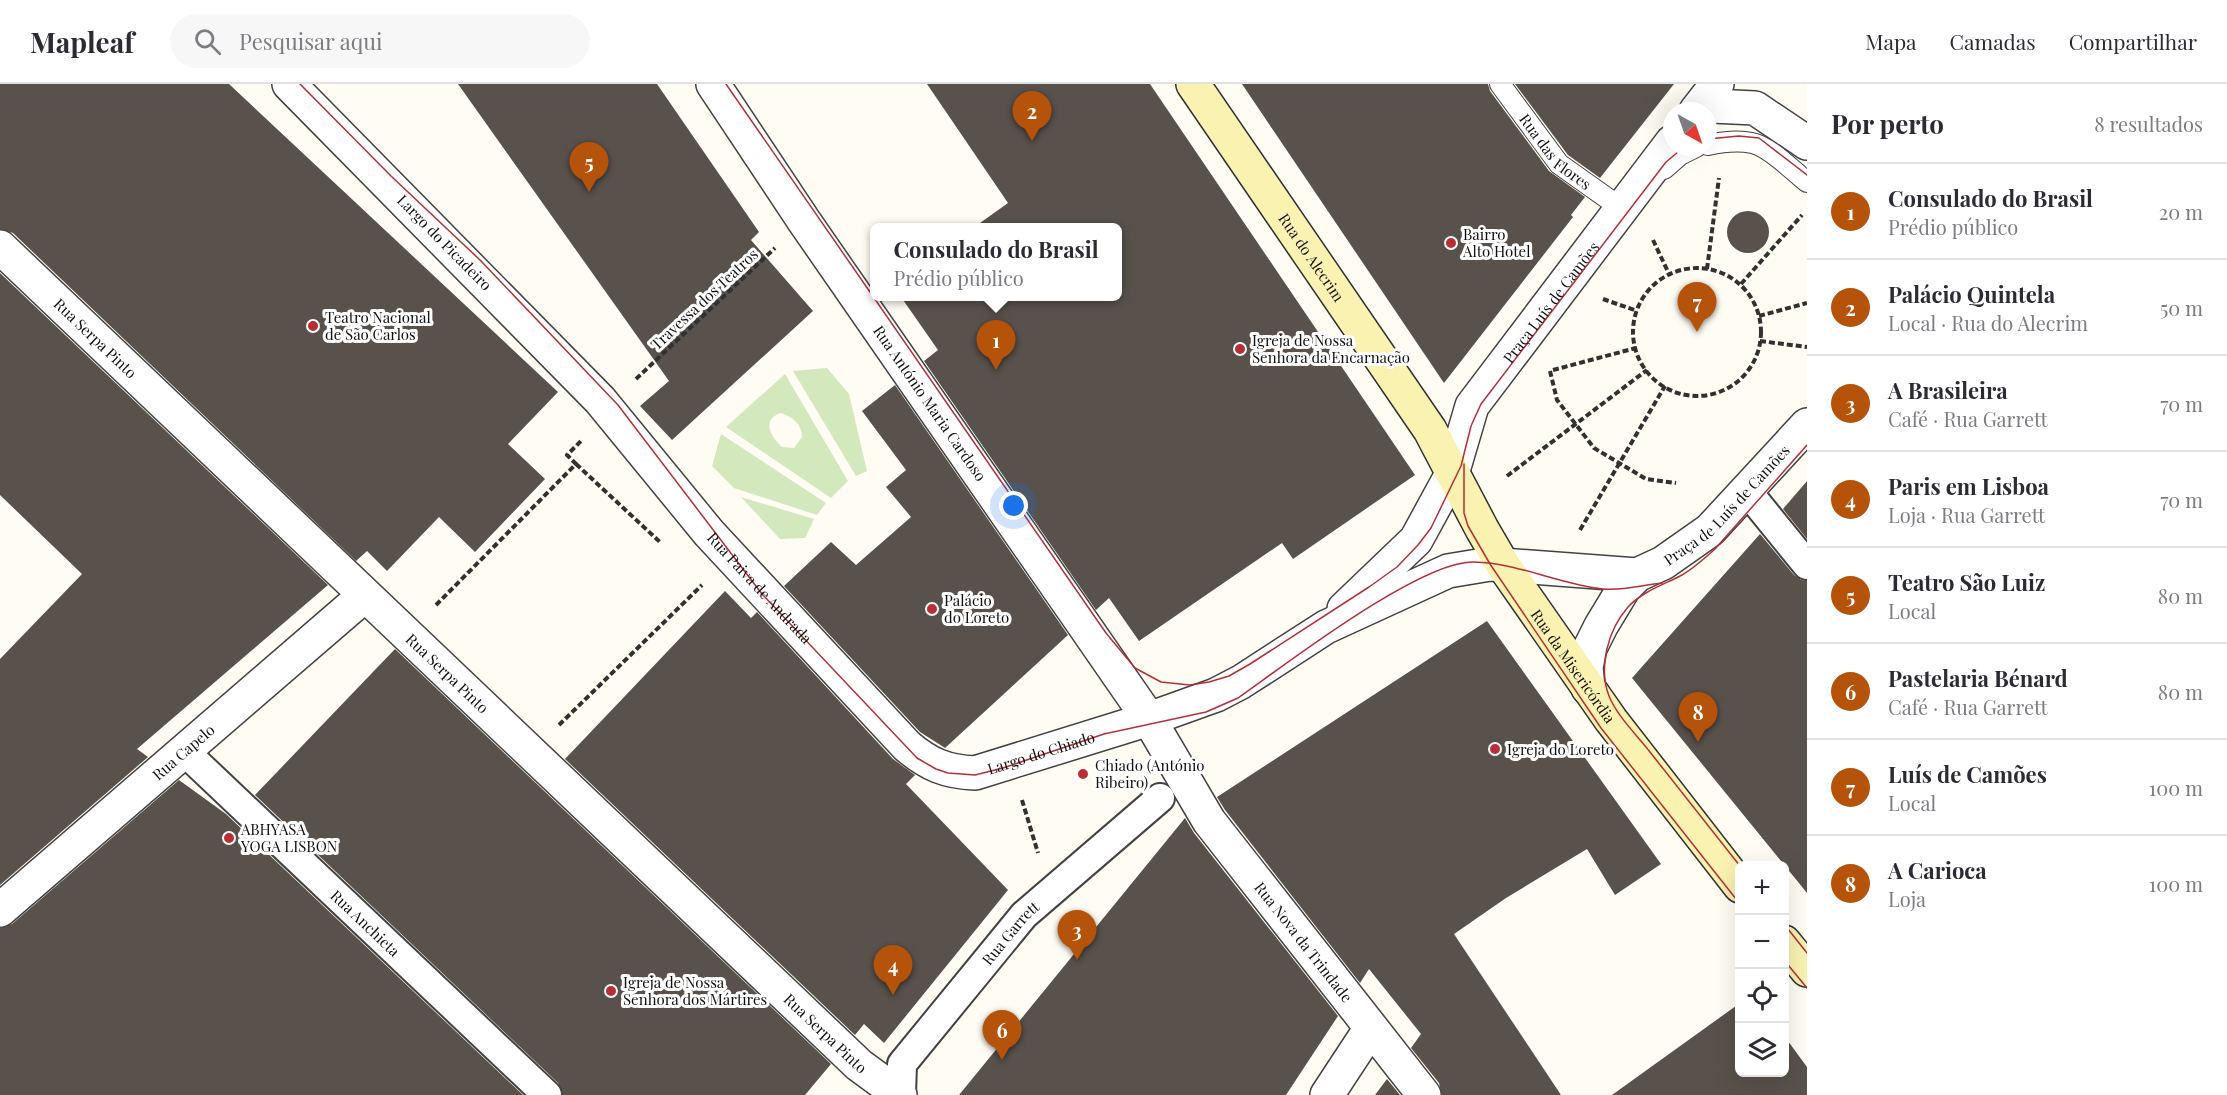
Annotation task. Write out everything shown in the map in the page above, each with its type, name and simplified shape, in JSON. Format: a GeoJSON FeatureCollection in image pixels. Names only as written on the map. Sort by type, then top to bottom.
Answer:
{"type":"FeatureCollection","features":[{"type":"Feature","properties":{"kind":"main road","name":"Rua do Alecrim"},"geometry":{"type":"LineString","coordinates":[[1193,84],[1430,430]]}},
{"type":"Feature","properties":{"kind":"main road","name":"Rua da Misericórdia"},"geometry":{"type":"LineString","coordinates":[[1430,430],[1503,565],[1611,720],[1735,880]]}},
{"type":"Feature","properties":{"kind":"main road"},"geometry":{"type":"LineString","coordinates":[[1789,947],[1807,970]]}},
{"type":"Feature","properties":{"kind":"street","name":"Largo do Picadeiro"},"geometry":{"type":"LineString","coordinates":[[289,84],[614,393]]}},
{"type":"Feature","properties":{"kind":"street","name":"Rua António Maria Cardoso"},"geometry":{"type":"LineString","coordinates":[[713,84],[804,221],[1149,719]]}},
{"type":"Feature","properties":{"kind":"street"},"geometry":{"type":"LineString","coordinates":[[1704,102],[1717,84]]}},
{"type":"Feature","properties":{"kind":"street"},"geometry":{"type":"LineString","coordinates":[[1717,106],[1755,108],[1807,143]]}},
{"type":"Feature","properties":{"kind":"street","name":"Praça Luís de Camões"},"geometry":{"type":"LineString","coordinates":[[1452,474],[1472,406],[1663,154]]}},
{"type":"Feature","properties":{"kind":"street","name":"Rua Serpa Pinto"},"geometry":{"type":"LineString","coordinates":[[0,247],[859,1065],[901,1095]]}},
{"type":"Feature","properties":{"kind":"street","name":"Rua Paiva de Andrada"},"geometry":{"type":"LineString","coordinates":[[614,393],[709,533],[907,746],[932,765]]}},
{"type":"Feature","properties":{"kind":"street","name":"Praça de Luís de Camões"},"geometry":{"type":"LineString","coordinates":[[1637,574],[1663,563],[1710,530],[1807,425]]}},
{"type":"Feature","properties":{"kind":"street","name":"Largo do Chiado"},"geometry":{"type":"LineString","coordinates":[[1326,627],[1416,540],[1452,474]]}},
{"type":"Feature","properties":{"kind":"street"},"geometry":{"type":"LineString","coordinates":[[1747,491],[1807,565]]}},
{"type":"Feature","properties":{"kind":"street","name":"Largo do Chiado"},"geometry":{"type":"LineString","coordinates":[[932,765],[948,770],[975,773],[1149,719],[1224,691],[1326,627],[1448,571],[1483,565],[1503,565]]}},
{"type":"Feature","properties":{"kind":"street"},"geometry":{"type":"LineString","coordinates":[[1503,565],[1637,574]]}},
{"type":"Feature","properties":{"kind":"street"},"geometry":{"type":"LineString","coordinates":[[1588,688],[1586,667],[1590,648],[1624,588],[1637,574]]}},
{"type":"Feature","properties":{"kind":"street","name":"Rua Capelo"},"geometry":{"type":"LineString","coordinates":[[0,910],[365,595]]}},
{"type":"Feature","properties":{"kind":"street"},"geometry":{"type":"LineString","coordinates":[[1149,719],[1173,792]]}},
{"type":"Feature","properties":{"kind":"street","name":"Rua Anchieta"},"geometry":{"type":"LineString","coordinates":[[184,751],[547,1095]]}},
{"type":"Feature","properties":{"kind":"street","name":"Rua Garrett"},"geometry":{"type":"LineString","coordinates":[[901,1095],[902,1064],[1024,915],[1173,792]]}},
{"type":"Feature","properties":{"kind":"street","name":"Rua Nova da Trindade"},"geometry":{"type":"LineString","coordinates":[[1173,792],[1209,821],[1424,1095]]}},
{"type":"Feature","properties":{"kind":"street"},"geometry":{"type":"LineString","coordinates":[[1327,1095],[1371,1028]]}},
{"type":"Feature","properties":{"kind":"lane","name":"Rua das Flores"},"geometry":{"type":"LineString","coordinates":[[1500,84],[1559,164],[1621,208]]}},
{"type":"Feature","properties":{"kind":"lane"},"geometry":{"type":"LineString","coordinates":[[1717,144],[1754,143],[1807,182]]}},
{"type":"Feature","properties":{"kind":"lane"},"geometry":{"type":"LineString","coordinates":[[1621,208],[1644,190],[1679,156]]}},
{"type":"Feature","properties":{"kind":"path"},"geometry":{"type":"LineString","coordinates":[[1707,269],[1719,177]]}},
{"type":"Feature","properties":{"kind":"path"},"geometry":{"type":"LineString","coordinates":[[1741,284],[1807,208]]}},
{"type":"Feature","properties":{"kind":"path","name":"Travessa dos Teatros"},"geometry":{"type":"LineString","coordinates":[[614,393],[804,221]]}},
{"type":"Feature","properties":{"kind":"path"},"geometry":{"type":"LineString","coordinates":[[1653,240],[1669,274]]}},
{"type":"Feature","properties":{"kind":"path"},"geometry":{"type":"LineString","coordinates":[[1694,267],[1707,269],[1719,271],[1741,284],[1755,303],[1762,328],[1758,353],[1746,375],[1725,390],[1701,396],[1676,393],[1654,380],[1639,360],[1633,336],[1637,311],[1650,289],[1669,274],[1694,267]]}},
{"type":"Feature","properties":{"kind":"path"},"geometry":{"type":"LineString","coordinates":[[1600,298],[1637,311]]}},
{"type":"Feature","properties":{"kind":"path"},"geometry":{"type":"LineString","coordinates":[[1759,316],[1807,303]]}},
{"type":"Feature","properties":{"kind":"path"},"geometry":{"type":"LineString","coordinates":[[1760,340],[1807,347]]}},
{"type":"Feature","properties":{"kind":"path"},"geometry":{"type":"LineString","coordinates":[[1636,348],[1549,370],[1557,400],[1594,448],[1646,479],[1676,483]]}},
{"type":"Feature","properties":{"kind":"path"},"geometry":{"type":"LineString","coordinates":[[1507,476],[1647,370]]}},
{"type":"Feature","properties":{"kind":"path"},"geometry":{"type":"LineString","coordinates":[[1579,534],[1665,386]]}},
{"type":"Feature","properties":{"kind":"path"},"geometry":{"type":"LineString","coordinates":[[586,435],[567,455],[661,544]]}},
{"type":"Feature","properties":{"kind":"path"},"geometry":{"type":"LineString","coordinates":[[432,609],[576,464]]}},
{"type":"Feature","properties":{"kind":"path"},"geometry":{"type":"LineString","coordinates":[[554,730],[704,584],[695,576]]}},
{"type":"Feature","properties":{"kind":"path"},"geometry":{"type":"LineString","coordinates":[[1026,814],[1042,864]]}},
{"type":"Feature","properties":{"kind":"green space"},"geometry":{"type":"Polygon","coordinates":[[[827,368],[849,394],[867,471],[856,476],[793,371],[827,368]]]}},
{"type":"Feature","properties":{"kind":"green space"},"geometry":{"type":"Polygon","coordinates":[[[785,374],[848,481],[831,498],[726,427],[785,374]],[[784,414],[774,416],[769,425],[770,429],[774,439],[782,447],[794,448],[802,437],[802,432],[796,421],[784,414]]]}},
{"type":"Feature","properties":{"kind":"green space"},"geometry":{"type":"Polygon","coordinates":[[[721,434],[826,503],[817,515],[734,488],[712,466],[721,434]]]}},
{"type":"Feature","properties":{"kind":"green space"},"geometry":{"type":"Polygon","coordinates":[[[741,497],[814,519],[805,538],[780,539],[741,497]]]}},
{"type":"Feature","properties":{"kind":"building","name":"Teatro Nacional de São Carlos"},"geometry":{"type":"Polygon","coordinates":[[[0,84],[229,84],[558,392],[508,444],[545,479],[475,552],[439,517],[387,571],[367,551],[356,561],[13,233],[0,229],[0,84]]]}},
{"type":"Feature","properties":{"kind":"building"},"geometry":{"type":"Polygon","coordinates":[[[458,84],[657,84],[759,232],[751,240],[813,311],[672,440],[640,406],[669,381],[458,84]]]}},
{"type":"Feature","properties":{"kind":"building"},"geometry":{"type":"Polygon","coordinates":[[[927,84],[1150,84],[1415,475],[1293,559],[1282,543],[1139,641],[1109,598],[1096,610],[924,361],[938,350],[904,301],[1122,301],[1122,223],[980,223],[1008,203],[927,84]]]}},
{"type":"Feature","properties":{"kind":"building"},"geometry":{"type":"Polygon","coordinates":[[[1242,84],[1488,84],[1490,91],[1549,171],[1585,197],[1571,215],[1573,217],[1444,383],[1242,84]]]}},
{"type":"Feature","properties":{"kind":"building"},"geometry":{"type":"Polygon","coordinates":[[[1515,84],[1674,84],[1600,178],[1568,155],[1515,84]]]}},
{"type":"Feature","properties":{"kind":"building"},"geometry":{"type":"Polygon","coordinates":[[[1748,211],[1763,217],[1769,232],[1763,247],[1748,253],[1733,247],[1727,232],[1733,217],[1748,211]]]}},
{"type":"Feature","properties":{"kind":"building"},"geometry":{"type":"Polygon","coordinates":[[[0,273],[328,585],[137,749],[148,757],[0,885],[0,659],[82,574],[0,495],[0,273]]]}},
{"type":"Feature","properties":{"kind":"building","name":"Palácio do Loreto"},"geometry":{"type":"Polygon","coordinates":[[[895,385],[1068,635],[945,748],[920,732],[784,586],[831,542],[856,565],[911,517],[886,487],[906,470],[862,411],[895,385]]]}},
{"type":"Feature","properties":{"kind":"building"},"geometry":{"type":"Polygon","coordinates":[[[1807,481],[1807,539],[1783,509],[1807,481]]]}},
{"type":"Feature","properties":{"kind":"building"},"geometry":{"type":"Polygon","coordinates":[[[1760,534],[1794,575],[1807,581],[1807,893],[1789,871],[1789,861],[1781,861],[1632,678],[1760,534]]]}},
{"type":"Feature","properties":{"kind":"building"},"geometry":{"type":"Polygon","coordinates":[[[725,591],[751,618],[757,612],[893,759],[915,775],[906,784],[1008,890],[884,1043],[864,1024],[855,1035],[565,759],[725,591]]]}},
{"type":"Feature","properties":{"kind":"building"},"geometry":{"type":"Polygon","coordinates":[[[1487,621],[1661,864],[1615,895],[1587,849],[1506,898],[1454,934],[1561,1095],[1442,1095],[1439,1083],[1411,1048],[1421,1034],[1369,969],[1360,983],[1217,797],[1487,621]]]}},
{"type":"Feature","properties":{"kind":"building","name":"Igreja de Nossa Senhora dos Mártires"},"geometry":{"type":"Polygon","coordinates":[[[395,649],[831,1064],[805,1095],[563,1095],[558,1083],[255,795],[395,649]]]}},
{"type":"Feature","properties":{"kind":"building"},"geometry":{"type":"Polygon","coordinates":[[[179,780],[226,814],[523,1095],[0,1095],[0,928],[12,924],[179,780]]]}},
{"type":"Feature","properties":{"kind":"building"},"geometry":{"type":"Polygon","coordinates":[[[1185,818],[1194,833],[1338,1016],[1286,1095],[959,1095],[1185,818]]]}},
{"type":"Feature","properties":{"kind":"building"},"geometry":{"type":"Polygon","coordinates":[[[1735,1007],[1735,1077],[1789,1077],[1789,1042],[1807,1067],[1807,1095],[1612,1095],[1735,1007]]]}},
{"type":"Feature","properties":{"kind":"building"},"geometry":{"type":"Polygon","coordinates":[[[1387,1079],[1400,1095],[1375,1095],[1387,1079]]]}},
{"type":"Feature","properties":{"kind":"tram line"},"geometry":{"type":"LineString","coordinates":[[300,84],[391,176],[480,260],[618,405],[762,594],[917,758],[936,769],[948,773],[975,775],[1003,768],[1104,734],[1206,712],[1238,698],[1319,640],[1388,595],[1451,566],[1474,562],[1490,563],[1603,589],[1625,589],[1662,583]]}},
{"type":"Feature","properties":{"kind":"tram line"},"geometry":{"type":"LineString","coordinates":[[726,84],[870,292]]}},
{"type":"Feature","properties":{"kind":"tram line"},"geometry":{"type":"LineString","coordinates":[[1717,138],[1739,136],[1759,138],[1807,175]]}},
{"type":"Feature","properties":{"kind":"tram line"},"geometry":{"type":"LineString","coordinates":[[876,301],[1106,633],[1135,668],[1161,682],[1190,685],[1209,682],[1229,676],[1250,664],[1369,587],[1397,567],[1418,545],[1431,528],[1461,466],[1471,426],[1481,404],[1666,162],[1673,156]]}},
{"type":"Feature","properties":{"kind":"tram line"},"geometry":{"type":"LineString","coordinates":[[1736,861],[1617,711],[1606,685],[1607,649],[1615,627],[1628,607],[1647,592],[1686,572],[1711,553],[1807,445]]}},
{"type":"Feature","properties":{"kind":"tram line"},"geometry":{"type":"LineString","coordinates":[[1464,464],[1464,513],[1468,526],[1490,564],[1601,728],[1735,898]]}},
{"type":"Feature","properties":{"kind":"tram line"},"geometry":{"type":"LineString","coordinates":[[1789,930],[1807,953]]}},
{"type":"Feature","properties":{"kind":"tram line"},"geometry":{"type":"LineString","coordinates":[[1789,966],[1807,988]]}},
{"type":"Feature","properties":{"kind":"place","name":"Palácio Quintela"},"geometry":{"type":"Point","coordinates":[1032,141]}},
{"type":"Feature","properties":{"kind":"place","name":"Teatro São Luiz"},"geometry":{"type":"Point","coordinates":[589,192]}},
{"type":"Feature","properties":{"kind":"place","name":"Bairro Alto Hotel"},"geometry":{"type":"Point","coordinates":[1451,243]}},
{"type":"Feature","properties":{"kind":"place","name":"Teatro Nacional de São Carlos"},"geometry":{"type":"Point","coordinates":[313,326]}},
{"type":"Feature","properties":{"kind":"place","name":"Luís de Camões"},"geometry":{"type":"Point","coordinates":[1697,332]}},
{"type":"Feature","properties":{"kind":"place","name":"Igreja de Nossa Senhora da Encarnação"},"geometry":{"type":"Point","coordinates":[1240,349]}},
{"type":"Feature","properties":{"kind":"place","name":"Consulado do Brasil"},"geometry":{"type":"Point","coordinates":[996,370]}},
{"type":"Feature","properties":{"kind":"place","name":"Palácio do Loreto"},"geometry":{"type":"Point","coordinates":[932,609]}},
{"type":"Feature","properties":{"kind":"place","name":"A Carioca"},"geometry":{"type":"Point","coordinates":[1698,742]}},
{"type":"Feature","properties":{"kind":"place","name":"Igreja do Loreto"},"geometry":{"type":"Point","coordinates":[1495,749]}},
{"type":"Feature","properties":{"kind":"place","name":"Chiado (António Ribeiro)"},"geometry":{"type":"Point","coordinates":[1083,774]}},
{"type":"Feature","properties":{"kind":"place","name":"ABHYASA YOGA LISBON"},"geometry":{"type":"Point","coordinates":[229,838]}},
{"type":"Feature","properties":{"kind":"place","name":"A Brasileira"},"geometry":{"type":"Point","coordinates":[1077,960]}},
{"type":"Feature","properties":{"kind":"place","name":"Igreja de Nossa Senhora dos Mártires"},"geometry":{"type":"Point","coordinates":[611,991]}},
{"type":"Feature","properties":{"kind":"place","name":"Paris em Lisboa"},"geometry":{"type":"Point","coordinates":[893,995]}},
{"type":"Feature","properties":{"kind":"place","name":"Pastelaria Bénard"},"geometry":{"type":"Point","coordinates":[1002,1060]}}]}
